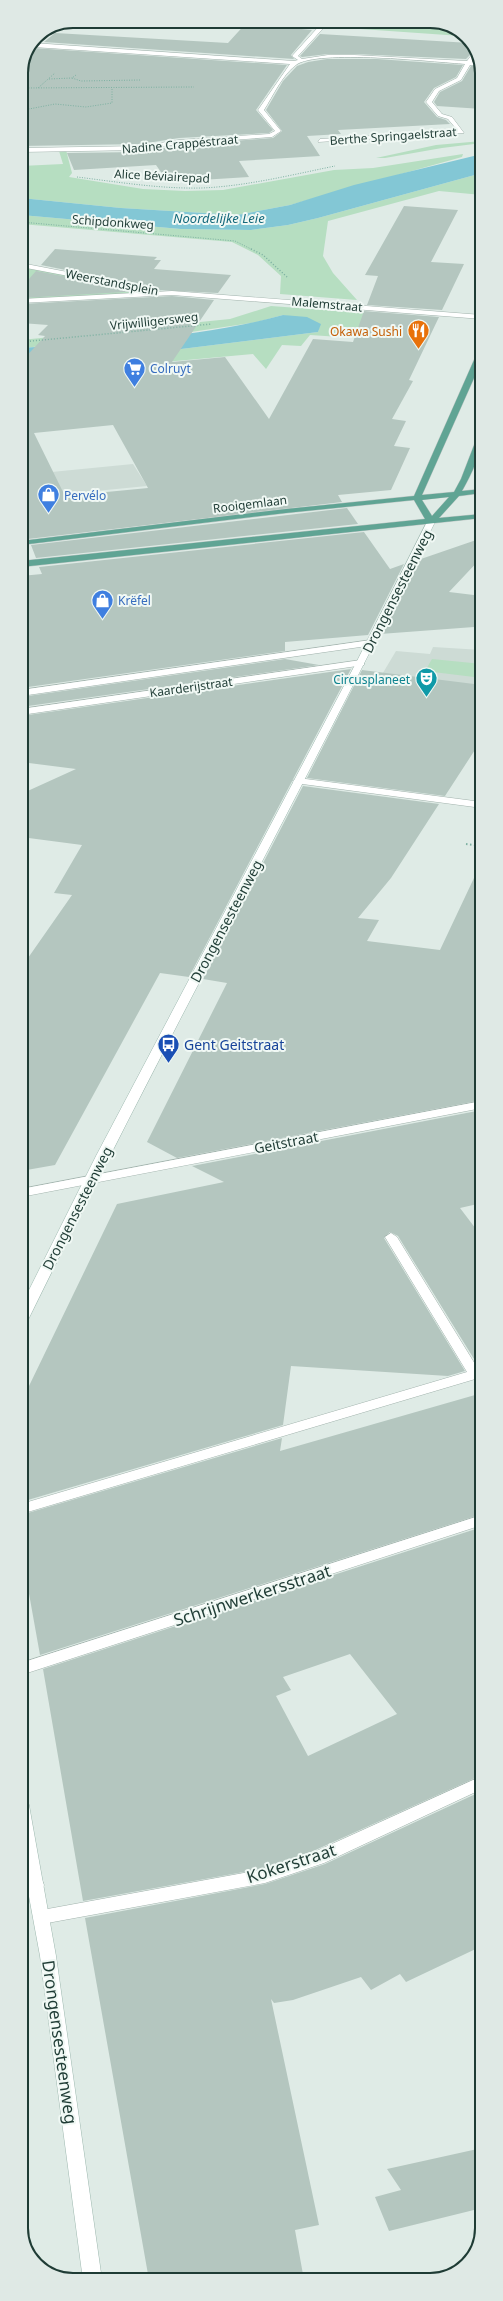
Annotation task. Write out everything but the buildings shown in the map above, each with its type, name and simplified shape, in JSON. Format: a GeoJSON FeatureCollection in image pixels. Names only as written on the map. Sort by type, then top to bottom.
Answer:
{"type":"FeatureCollection","features":[{"type":"Feature","properties":{"kind":"main road"},"geometry":{"type":"LineString","coordinates":[[417,498],[475,367]]}},
{"type":"Feature","properties":{"kind":"main road","name":"Drongensesteenweg"},"geometry":{"type":"LineString","coordinates":[[417,498],[431,522],[456,494],[475,453]]}},
{"type":"Feature","properties":{"kind":"main road","name":"Rooigemlaan"},"geometry":{"type":"LineString","coordinates":[[28,542],[286,511],[475,492]]}},
{"type":"Feature","properties":{"kind":"main road"},"geometry":{"type":"LineString","coordinates":[[28,563],[475,517]]}},
{"type":"Feature","properties":{"kind":"street"},"geometry":{"type":"LineString","coordinates":[[301,60],[295,56],[320,28]]}},
{"type":"Feature","properties":{"kind":"street"},"geometry":{"type":"LineString","coordinates":[[38,46],[294,63],[301,60],[324,56],[341,56],[474,63]]}},
{"type":"Feature","properties":{"kind":"street"},"geometry":{"type":"LineString","coordinates":[[470,63],[472,59]]}},
{"type":"Feature","properties":{"kind":"street","name":"Nadine Crappéstraat"},"geometry":{"type":"LineString","coordinates":[[28,150],[141,148],[179,142],[270,136],[278,131],[261,110],[294,63]]}},
{"type":"Feature","properties":{"kind":"street","name":"Berthe Springaelstraat"},"geometry":{"type":"LineString","coordinates":[[320,141],[462,132],[450,118],[440,115],[429,102],[437,90],[459,79],[470,63]]}},
{"type":"Feature","properties":{"kind":"street","name":"Weerstandsplein"},"geometry":{"type":"LineString","coordinates":[[28,266],[172,293]]}},
{"type":"Feature","properties":{"kind":"street","name":"Malemstraat"},"geometry":{"type":"LineString","coordinates":[[172,293],[284,300],[475,316]]}},
{"type":"Feature","properties":{"kind":"street","name":"Weerstandsplein"},"geometry":{"type":"LineString","coordinates":[[28,301],[172,293]]}},
{"type":"Feature","properties":{"kind":"street","name":"Drongensesteenweg"},"geometry":{"type":"LineString","coordinates":[[28,1306],[90,1180],[371,643],[431,522]]}},
{"type":"Feature","properties":{"kind":"street"},"geometry":{"type":"LineString","coordinates":[[28,692],[371,643]]}},
{"type":"Feature","properties":{"kind":"street","name":"Kaarderijstraat"},"geometry":{"type":"LineString","coordinates":[[28,711],[361,662]]}},
{"type":"Feature","properties":{"kind":"street"},"geometry":{"type":"LineString","coordinates":[[298,781],[475,804]]}},
{"type":"Feature","properties":{"kind":"street","name":"Geitstraat"},"geometry":{"type":"LineString","coordinates":[[28,1192],[475,1105]]}},
{"type":"Feature","properties":{"kind":"street"},"geometry":{"type":"LineString","coordinates":[[391,1237],[475,1368]]}},
{"type":"Feature","properties":{"kind":"street"},"geometry":{"type":"LineString","coordinates":[[28,1507],[475,1374]]}},
{"type":"Feature","properties":{"kind":"street","name":"Schrijnwerkersstraat"},"geometry":{"type":"LineString","coordinates":[[28,1667],[475,1522]]}},
{"type":"Feature","properties":{"kind":"street","name":"Kokerstraat"},"geometry":{"type":"LineString","coordinates":[[42,1917],[266,1876],[318,1858],[475,1785]]}},
{"type":"Feature","properties":{"kind":"street","name":"Drongensesteenweg"},"geometry":{"type":"LineString","coordinates":[[28,1876],[29,1886],[42,1917],[92,2273]]}},
{"type":"Feature","properties":{"kind":"path"},"geometry":{"type":"LineString","coordinates":[[49,79],[72,78]]}},
{"type":"Feature","properties":{"kind":"path"},"geometry":{"type":"LineString","coordinates":[[81,88],[82,81]]}},
{"type":"Feature","properties":{"kind":"path"},"geometry":{"type":"LineString","coordinates":[[28,88],[194,87]]}},
{"type":"Feature","properties":{"kind":"path"},"geometry":{"type":"LineString","coordinates":[[28,109],[55,104],[86,107],[112,104],[112,88]]}},
{"type":"Feature","properties":{"kind":"path","name":"Alice Béviairepad"},"geometry":{"type":"LineString","coordinates":[[75,176],[147,185],[205,188],[234,185],[342,165]]}},
{"type":"Feature","properties":{"kind":"path","name":"Schipdonkweg"},"geometry":{"type":"LineString","coordinates":[[28,223],[235,241],[263,255],[286,275],[287,288],[284,300]]}},
{"type":"Feature","properties":{"kind":"path","name":"Vrijwilligersweg"},"geometry":{"type":"LineString","coordinates":[[28,341],[217,323]]}},
{"type":"Feature","properties":{"kind":"path"},"geometry":{"type":"LineString","coordinates":[[466,844],[475,845]]}},
{"type":"Feature","properties":{"kind":"shaded area"},"geometry":{"type":"Polygon","coordinates":[[[133,464],[147,486],[96,491],[112,521],[28,531],[28,474],[133,464]]]}},
{"type":"Feature","properties":{"kind":"shaded area"},"geometry":{"type":"Polygon","coordinates":[[[433,647],[475,650],[475,717],[365,703],[396,651],[430,654],[433,647]]]}},
{"type":"Feature","properties":{"kind":"green space"},"geometry":{"type":"Polygon","coordinates":[[[346,28],[433,28],[454,36],[346,28]]]}},
{"type":"Feature","properties":{"kind":"green space"},"geometry":{"type":"Polygon","coordinates":[[[475,142],[475,144],[385,158],[376,158],[436,145],[475,142]]]}},
{"type":"Feature","properties":{"kind":"green space"},"geometry":{"type":"Polygon","coordinates":[[[66,150],[72,173],[69,177],[143,189],[185,191],[223,190],[334,170],[373,168],[463,154],[462,157],[290,205],[237,215],[121,208],[28,199],[28,166],[63,164],[59,151],[66,150]]]}},
{"type":"Feature","properties":{"kind":"green space"},"geometry":{"type":"Polygon","coordinates":[[[475,175],[475,194],[439,191],[328,221],[323,256],[333,273],[357,300],[280,294],[281,276],[258,255],[232,242],[28,225],[28,216],[181,229],[251,230],[288,225],[475,175]]]}},
{"type":"Feature","properties":{"kind":"green space"},"geometry":{"type":"Polygon","coordinates":[[[28,266],[172,293],[28,301],[28,266]]]}},
{"type":"Feature","properties":{"kind":"green space"},"geometry":{"type":"Polygon","coordinates":[[[271,306],[367,313],[355,338],[310,335],[301,346],[282,345],[266,369],[253,354],[28,374],[84,361],[318,332],[320,324],[283,315],[257,322],[171,335],[28,347],[28,339],[230,319],[271,306]]]}},
{"type":"Feature","properties":{"kind":"green space"},"geometry":{"type":"Polygon","coordinates":[[[432,659],[475,663],[475,677],[425,671],[432,659]]]}},
{"type":"Feature","properties":{"kind":"water","name":"Noordelijke Leie"},"geometry":{"type":"Polygon","coordinates":[[[475,156],[475,175],[318,218],[288,225],[251,230],[181,229],[28,216],[28,199],[121,208],[237,215],[290,205],[354,185],[475,156]]]}},
{"type":"Feature","properties":{"kind":"water"},"geometry":{"type":"Polygon","coordinates":[[[283,315],[307,317],[321,324],[318,332],[84,361],[28,366],[28,348],[153,338],[251,323],[283,315]]]}},
{"type":"Feature","properties":{"kind":"place","name":"Okawa Sushi"},"geometry":{"type":"Point","coordinates":[418,350]}},
{"type":"Feature","properties":{"kind":"place","name":"Colruyt"},"geometry":{"type":"Point","coordinates":[134,388]}},
{"type":"Feature","properties":{"kind":"place","name":"Pervélo"},"geometry":{"type":"Point","coordinates":[48,514]}},
{"type":"Feature","properties":{"kind":"place","name":"Krëfel"},"geometry":{"type":"Point","coordinates":[102,620]}},
{"type":"Feature","properties":{"kind":"place","name":"Circusplaneet"},"geometry":{"type":"Point","coordinates":[426,698]}},
{"type":"Feature","properties":{"kind":"place","name":"Gent Geitstraat"},"geometry":{"type":"Point","coordinates":[168,1064]}}]}
